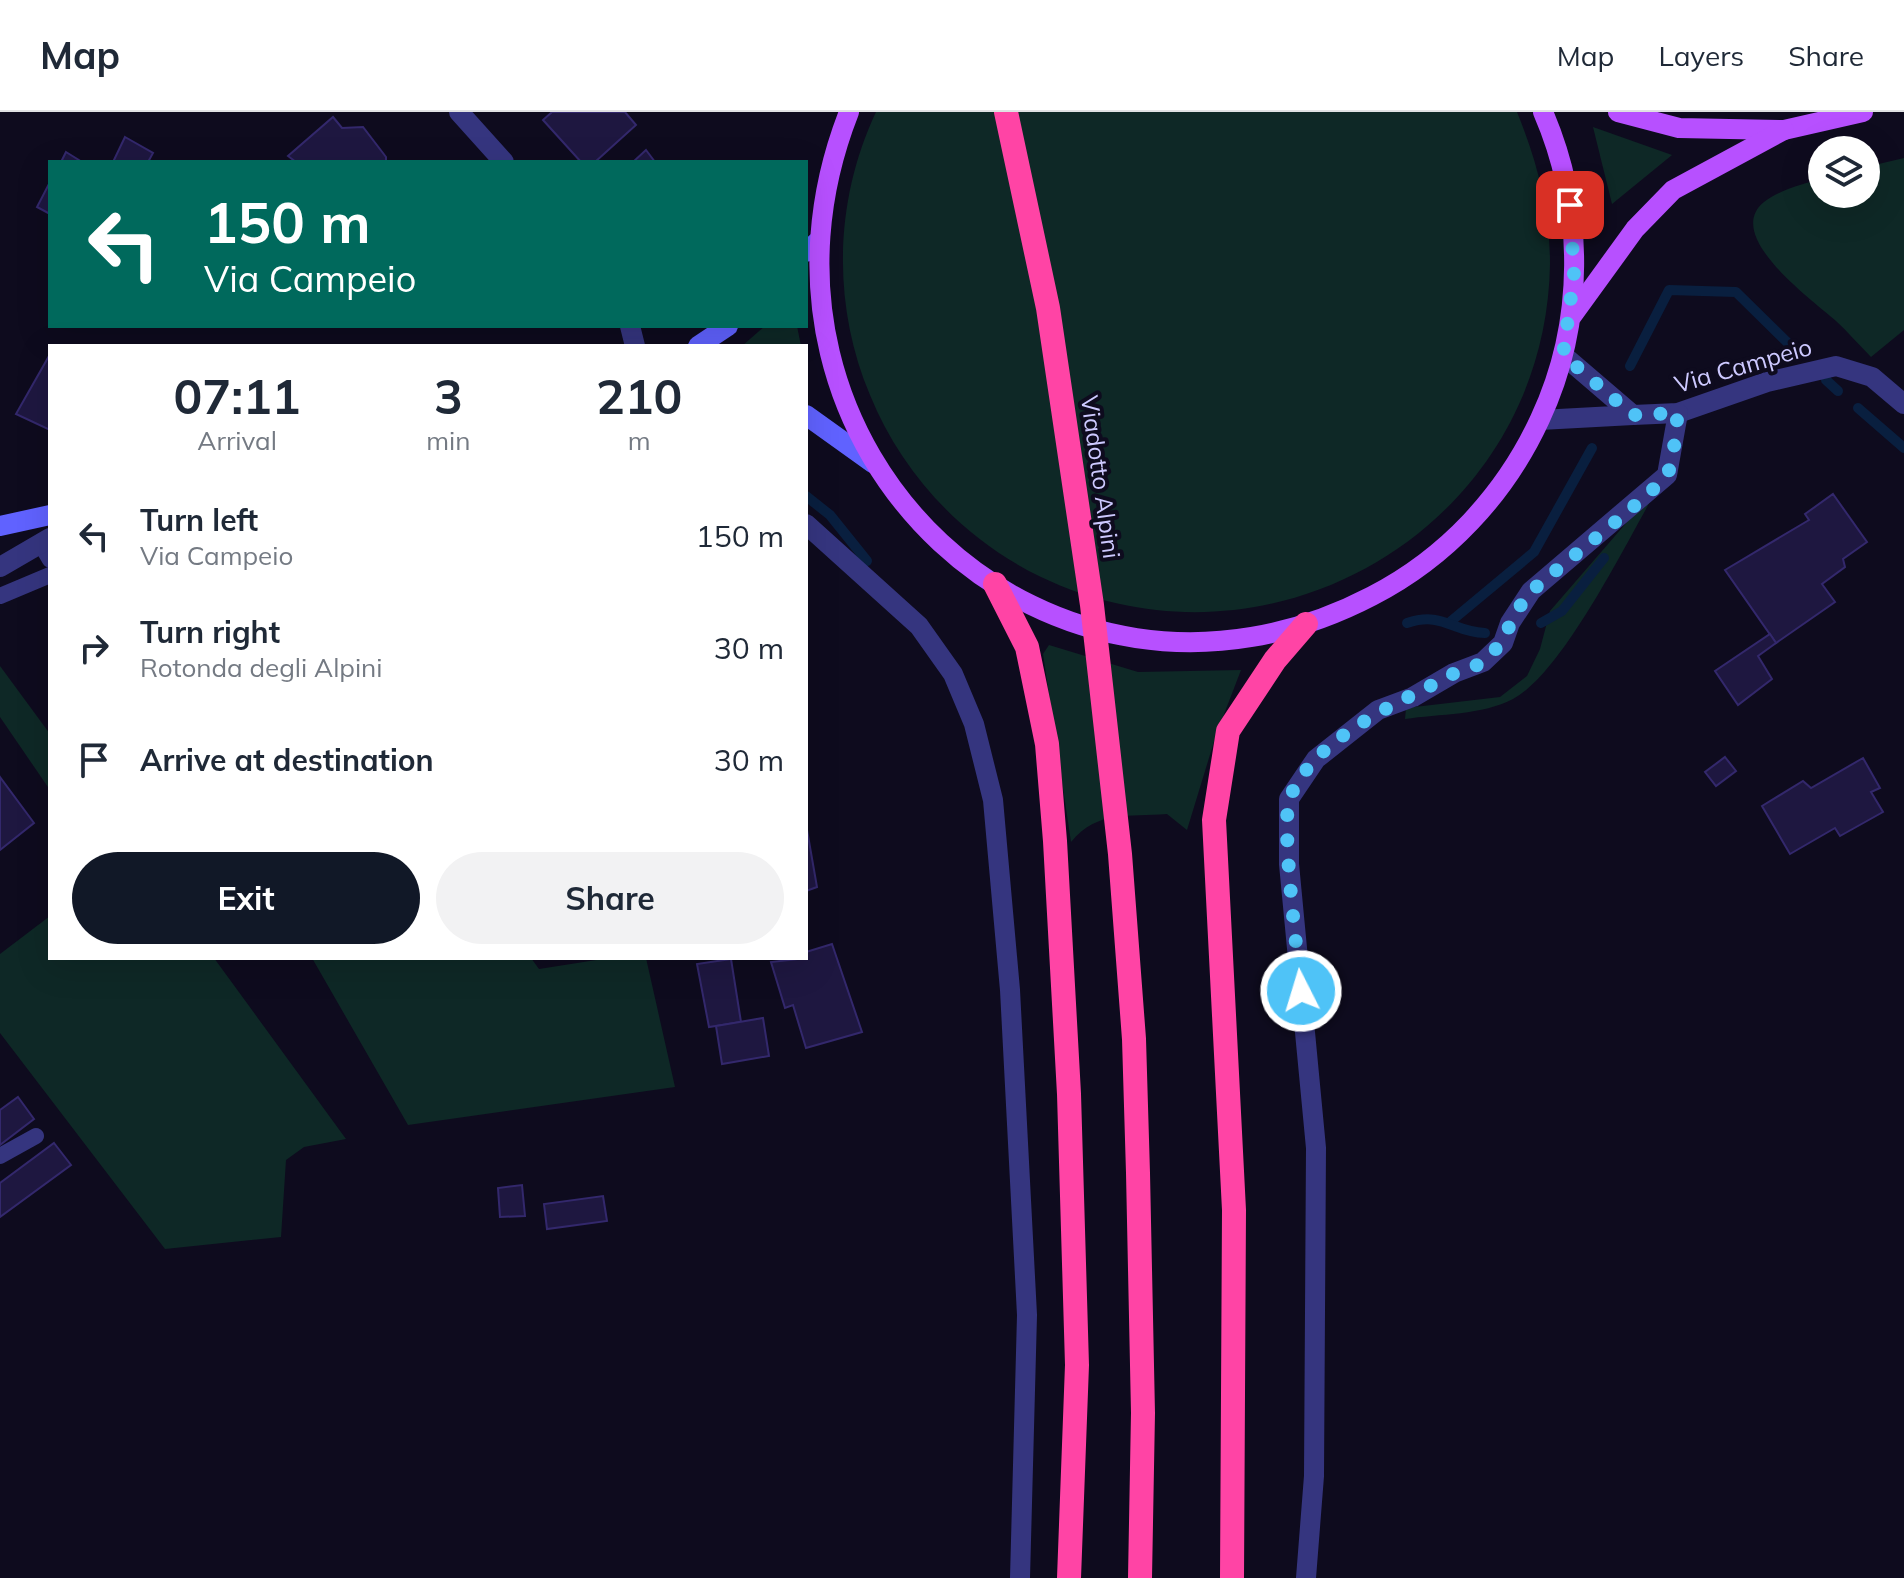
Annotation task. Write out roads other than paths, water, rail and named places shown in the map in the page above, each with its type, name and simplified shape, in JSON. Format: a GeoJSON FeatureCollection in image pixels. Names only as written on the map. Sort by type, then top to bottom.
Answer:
{"type":"FeatureCollection","features":[{"type":"Feature","properties":{"kind":"highway","name":"Viadotto Alpini"},"geometry":{"type":"LineString","coordinates":[[1006,112],[1048,308],[1092,605],[1120,854],[1135,1069],[1143,1413],[1140,1578]]}},
{"type":"Feature","properties":{"kind":"highway"},"geometry":{"type":"LineString","coordinates":[[995,584],[1027,647],[1047,744],[1055,841],[1069,1094],[1077,1365],[1069,1578]]}},
{"type":"Feature","properties":{"kind":"highway"},"geometry":{"type":"LineString","coordinates":[[1232,1578],[1234,1210],[1214,820],[1228,731],[1275,660],[1306,624]]}},
{"type":"Feature","properties":{"kind":"main road"},"geometry":{"type":"LineString","coordinates":[[849,112],[827,177],[812,246],[828,356],[843,403],[873,463],[932,535],[995,584],[1058,615],[1145,638],[1225,640],[1306,624],[1387,589],[1444,548],[1492,497],[1540,420],[1563,355],[1570,317],[1574,258],[1570,205],[1559,157],[1543,112]]}},
{"type":"Feature","properties":{"kind":"main road"},"geometry":{"type":"LineString","coordinates":[[1618,112],[1679,128],[1784,130],[1863,112]]}},
{"type":"Feature","properties":{"kind":"main road"},"geometry":{"type":"LineString","coordinates":[[1570,317],[1635,229],[1673,190],[1784,130]]}},
{"type":"Feature","properties":{"kind":"main road"},"geometry":{"type":"LineString","coordinates":[[701,344],[725,328]]}},
{"type":"Feature","properties":{"kind":"main road"},"geometry":{"type":"LineString","coordinates":[[808,416],[873,463]]}},
{"type":"Feature","properties":{"kind":"main road"},"geometry":{"type":"LineString","coordinates":[[0,526],[48,515]]}},
{"type":"Feature","properties":{"kind":"street"},"geometry":{"type":"LineString","coordinates":[[459,112],[502,160]]}},
{"type":"Feature","properties":{"kind":"street"},"geometry":{"type":"LineString","coordinates":[[1563,355],[1633,415]]}},
{"type":"Feature","properties":{"kind":"street","name":"Via Campeio"},"geometry":{"type":"LineString","coordinates":[[1540,420],[1678,413],[1767,382],[1836,366],[1872,377],[1904,404]]}},
{"type":"Feature","properties":{"kind":"street"},"geometry":{"type":"LineString","coordinates":[[1306,1578],[1314,1476],[1316,1148],[1289,864],[1289,799],[1316,759],[1378,710],[1413,697],[1454,673],[1483,662],[1503,643],[1510,623],[1531,591],[1667,475],[1678,413]]}},
{"type":"Feature","properties":{"kind":"street"},"geometry":{"type":"LineString","coordinates":[[808,526],[919,626],[953,674],[974,724],[993,800],[1010,990],[1027,1315],[1020,1578]]}},
{"type":"Feature","properties":{"kind":"street"},"geometry":{"type":"LineString","coordinates":[[0,567],[47,547]]}},
{"type":"Feature","properties":{"kind":"lane"},"geometry":{"type":"LineString","coordinates":[[0,596],[48,576]]}},
{"type":"Feature","properties":{"kind":"lane"},"geometry":{"type":"LineString","coordinates":[[0,1156],[36,1136]]}},
{"type":"Feature","properties":{"kind":"waterway"},"geometry":{"type":"LineString","coordinates":[[1630,366],[1669,290],[1736,292],[1792,347]]}},
{"type":"Feature","properties":{"kind":"waterway"},"geometry":{"type":"LineString","coordinates":[[1826,380],[1838,391]]}},
{"type":"Feature","properties":{"kind":"waterway"},"geometry":{"type":"LineString","coordinates":[[1858,408],[1904,448]]}},
{"type":"Feature","properties":{"kind":"waterway"},"geometry":{"type":"LineString","coordinates":[[1450,622],[1534,552],[1592,448]]}},
{"type":"Feature","properties":{"kind":"waterway"},"geometry":{"type":"LineString","coordinates":[[808,498],[830,515],[867,561]]}},
{"type":"Feature","properties":{"kind":"waterway"},"geometry":{"type":"LineString","coordinates":[[1541,623],[1562,611],[1604,558]]}},
{"type":"Feature","properties":{"kind":"waterway"},"geometry":{"type":"LineString","coordinates":[[1407,623],[1430,619],[1485,633]]}}]}
